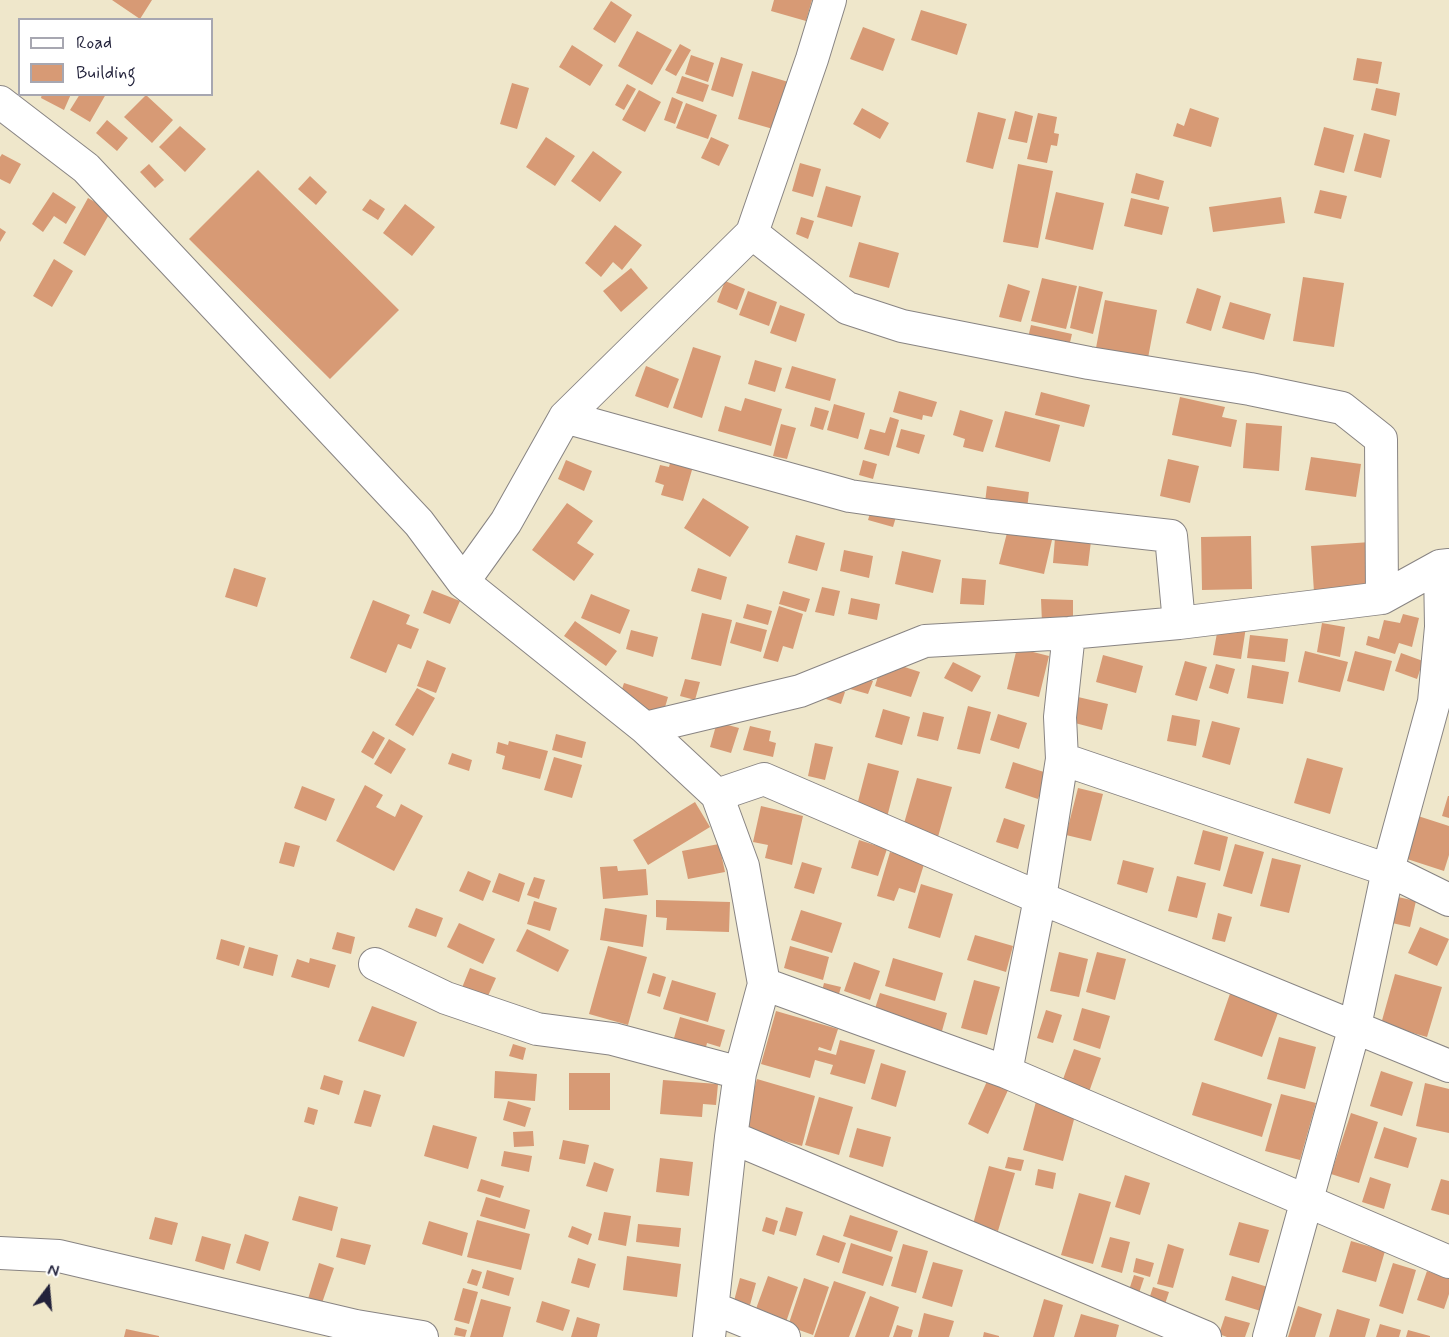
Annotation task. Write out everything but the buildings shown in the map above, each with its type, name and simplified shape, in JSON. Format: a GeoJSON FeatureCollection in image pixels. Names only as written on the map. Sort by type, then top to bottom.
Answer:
{"type":"FeatureCollection","features":[{"type":"Feature","properties":{"kind":"street"},"geometry":{"type":"LineString","coordinates":[[463,582],[506,522],[565,417],[752,233],[830,0]]}},
{"type":"Feature","properties":{"kind":"street"},"geometry":{"type":"LineString","coordinates":[[0,102],[86,168],[419,523],[463,582],[645,728],[717,795],[743,866],[764,984],[740,1073],[711,1322],[784,1337]]}},
{"type":"Feature","properties":{"kind":"street"},"geometry":{"type":"LineString","coordinates":[[752,233],[847,308],[902,326],[1089,363],[1250,389],[1342,408],[1381,439],[1382,598]]}},
{"type":"Feature","properties":{"kind":"street"},"geometry":{"type":"LineString","coordinates":[[565,417],[850,495],[991,516],[1171,536],[1179,623]]}},
{"type":"Feature","properties":{"kind":"street"},"geometry":{"type":"LineString","coordinates":[[645,728],[800,692],[925,641],[1069,633],[1179,623],[1382,598],[1444,565],[1445,629],[1434,702],[1388,870],[1355,1026],[1269,1337]]}},
{"type":"Feature","properties":{"kind":"street"},"geometry":{"type":"LineString","coordinates":[[1006,1072],[1040,898],[1062,759],[1060,717],[1069,633]]}},
{"type":"Feature","properties":{"kind":"street"},"geometry":{"type":"LineString","coordinates":[[1062,759],[1388,870],[1449,900]]}},
{"type":"Feature","properties":{"kind":"street"},"geometry":{"type":"LineString","coordinates":[[717,795],[764,779],[1040,898],[1449,1066]]}},
{"type":"Feature","properties":{"kind":"street"},"geometry":{"type":"LineString","coordinates":[[375,964],[446,998],[537,1029],[613,1039],[740,1073]]}},
{"type":"Feature","properties":{"kind":"street"},"geometry":{"type":"LineString","coordinates":[[764,984],[1006,1072],[1449,1263]]}},
{"type":"Feature","properties":{"kind":"street"},"geometry":{"type":"LineString","coordinates":[[731,1137],[1205,1337]]}},
{"type":"Feature","properties":{"kind":"street"},"geometry":{"type":"LineString","coordinates":[[0,1253],[59,1256],[356,1326],[422,1337]]}}]}
